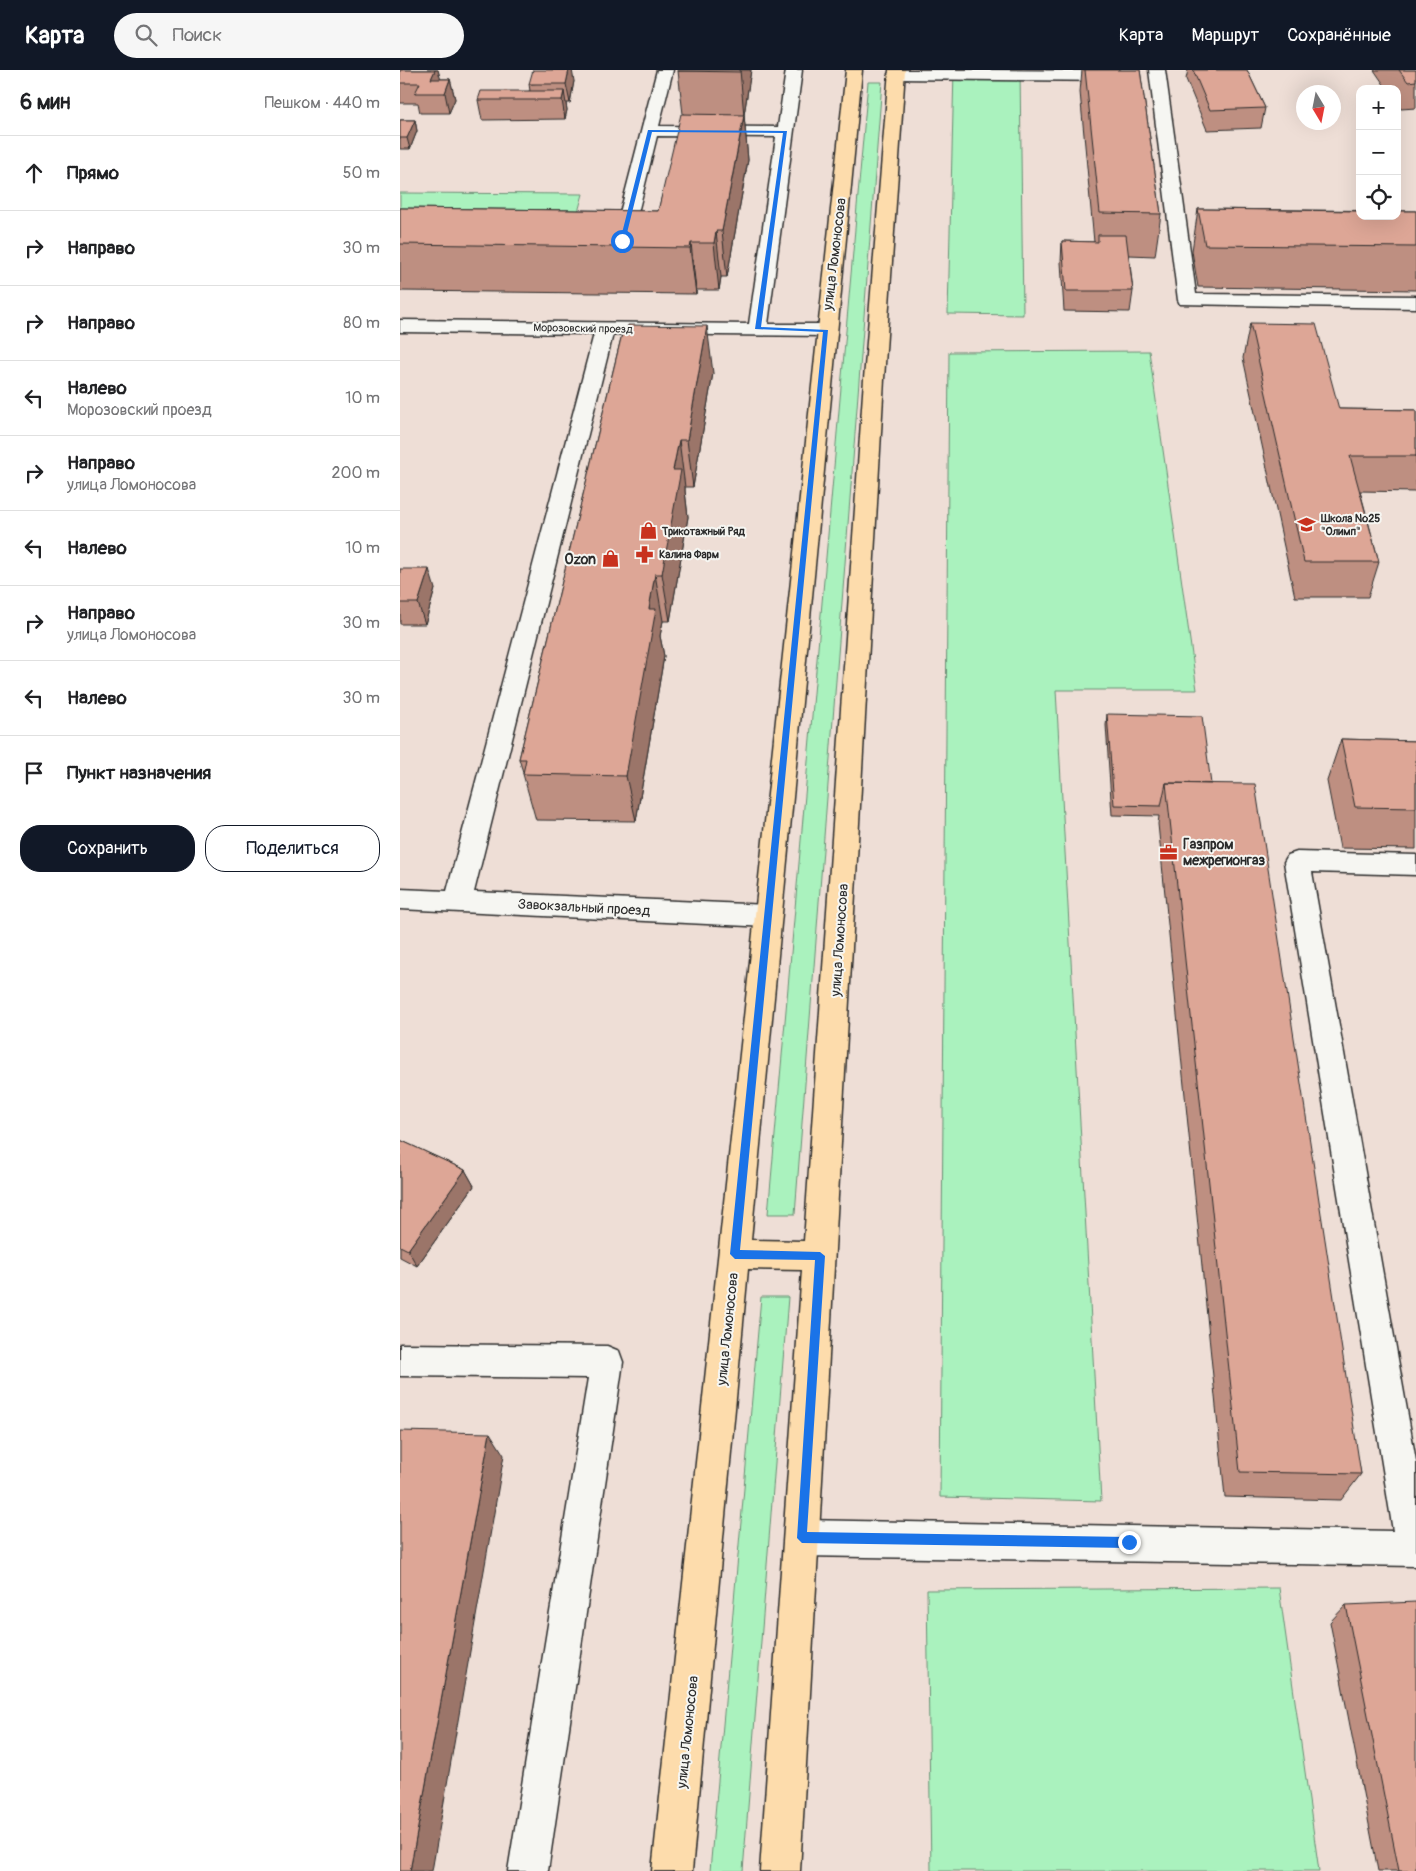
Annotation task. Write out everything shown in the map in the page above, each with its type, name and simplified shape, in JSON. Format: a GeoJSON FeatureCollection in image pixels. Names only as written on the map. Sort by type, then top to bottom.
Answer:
{"type":"FeatureCollection","features":[{"type":"Feature","properties":{"kind":"main road"},"geometry":{"type":"LineString","coordinates":[[854,72],[886,73]]}},
{"type":"Feature","properties":{"kind":"main road","name":"улица Ломоносова"},"geometry":{"type":"LineString","coordinates":[[672,1871],[826,330],[854,72]]}},
{"type":"Feature","properties":{"kind":"main road","name":"улица Ломоносова"},"geometry":{"type":"LineString","coordinates":[[780,1871],[873,388],[886,73]]}},
{"type":"Feature","properties":{"kind":"main road"},"geometry":{"type":"LineString","coordinates":[[735,1254],[820,1256]]}},
{"type":"Feature","properties":{"kind":"street"},"geometry":{"type":"LineString","coordinates":[[603,241],[622,241],[665,70]]}},
{"type":"Feature","properties":{"kind":"street"},"geometry":{"type":"LineString","coordinates":[[758,329],[794,70]]}},
{"type":"Feature","properties":{"kind":"street"},"geometry":{"type":"LineString","coordinates":[[886,73],[1157,73],[1187,300],[1416,302]]}},
{"type":"Feature","properties":{"kind":"street"},"geometry":{"type":"LineString","coordinates":[[650,131],[785,132]]}},
{"type":"Feature","properties":{"kind":"street","name":"Морозовский проезд"},"geometry":{"type":"LineString","coordinates":[[400,326],[826,330]]}},
{"type":"Feature","properties":{"kind":"street"},"geometry":{"type":"LineString","coordinates":[[458,901],[605,328]]}},
{"type":"Feature","properties":{"kind":"street"},"geometry":{"type":"LineString","coordinates":[[802,1538],[1415,1549],[1297,862],[1416,866]]}},
{"type":"Feature","properties":{"kind":"street","name":"Завокзальный проезд"},"geometry":{"type":"LineString","coordinates":[[400,899],[768,916]]}},
{"type":"Feature","properties":{"kind":"street"},"geometry":{"type":"LineString","coordinates":[[400,1360],[607,1362],[528,1871]]}},
{"type":"Feature","properties":{"kind":"green space"},"geometry":{"type":"Polygon","coordinates":[[[954,70],[1020,70],[1023,315],[948,314],[954,70]]]}},
{"type":"Feature","properties":{"kind":"green space"},"geometry":{"type":"Polygon","coordinates":[[[868,82],[882,82],[795,1214],[768,1214],[868,82]]]}},
{"type":"Feature","properties":{"kind":"green space"},"geometry":{"type":"Polygon","coordinates":[[[400,193],[583,194],[578,212],[400,210],[400,193]]]}},
{"type":"Feature","properties":{"kind":"green space"},"geometry":{"type":"Polygon","coordinates":[[[1149,351],[1197,690],[1056,690],[1101,1501],[940,1497],[949,352],[1149,351]]]}},
{"type":"Feature","properties":{"kind":"green space"},"geometry":{"type":"Polygon","coordinates":[[[761,1297],[788,1297],[743,1871],[710,1871],[761,1297]]]}},
{"type":"Feature","properties":{"kind":"green space"},"geometry":{"type":"Polygon","coordinates":[[[1279,1588],[1319,1871],[931,1871],[927,1590],[1279,1588]]]}},
{"type":"Feature","properties":{"kind":"building"},"geometry":{"type":"Polygon","coordinates":[[[400,70],[435,70],[431,79],[450,79],[445,93],[415,93],[420,83],[400,83],[400,70]]]}},
{"type":"Feature","properties":{"kind":"building"},"geometry":{"type":"Polygon","coordinates":[[[533,70],[569,70],[566,84],[529,84],[533,70]]]}},
{"type":"Feature","properties":{"kind":"building"},"geometry":{"type":"Polygon","coordinates":[[[740,70],[740,72],[678,71],[740,70]]]}},
{"type":"Feature","properties":{"kind":"building"},"geometry":{"type":"Polygon","coordinates":[[[1085,70],[1140,70],[1161,214],[1100,213],[1085,70]]]}},
{"type":"Feature","properties":{"kind":"building"},"geometry":{"type":"Polygon","coordinates":[[[1193,70],[1247,70],[1265,108],[1210,110],[1193,70]]]}},
{"type":"Feature","properties":{"kind":"building"},"geometry":{"type":"Polygon","coordinates":[[[1399,70],[1416,70],[1416,81],[1408,82],[1399,70]]]}},
{"type":"Feature","properties":{"kind":"building"},"geometry":{"type":"Polygon","coordinates":[[[481,91],[564,91],[562,100],[478,100],[481,91]]]}},
{"type":"Feature","properties":{"kind":"building"},"geometry":{"type":"Polygon","coordinates":[[[681,114],[744,115],[722,231],[716,231],[714,243],[691,243],[690,248],[400,244],[400,208],[658,211],[681,114]]]}},
{"type":"Feature","properties":{"kind":"building"},"geometry":{"type":"Polygon","coordinates":[[[400,120],[415,120],[407,138],[400,138],[400,120]]]}},
{"type":"Feature","properties":{"kind":"building"},"geometry":{"type":"Polygon","coordinates":[[[1198,209],[1356,211],[1356,220],[1401,220],[1401,211],[1416,211],[1416,247],[1205,245],[1198,209]]]}},
{"type":"Feature","properties":{"kind":"building"},"geometry":{"type":"Polygon","coordinates":[[[1098,235],[1126,235],[1133,291],[1066,291],[1062,241],[1098,242],[1098,235]]]}},
{"type":"Feature","properties":{"kind":"building"},"geometry":{"type":"Polygon","coordinates":[[[1250,323],[1316,324],[1339,409],[1416,410],[1416,456],[1350,456],[1379,562],[1304,562],[1250,323]]]}},
{"type":"Feature","properties":{"kind":"building"},"geometry":{"type":"Polygon","coordinates":[[[628,325],[707,326],[687,440],[679,440],[673,470],[681,470],[662,574],[655,574],[649,609],[656,609],[626,776],[523,774],[526,759],[519,759],[622,334],[626,334],[628,325]]]}},
{"type":"Feature","properties":{"kind":"building"},"geometry":{"type":"Polygon","coordinates":[[[400,569],[429,569],[418,603],[400,603],[400,569]]]}},
{"type":"Feature","properties":{"kind":"building"},"geometry":{"type":"Polygon","coordinates":[[[1107,714],[1202,716],[1211,784],[1166,783],[1161,806],[1114,805],[1107,714]]]}},
{"type":"Feature","properties":{"kind":"building"},"geometry":{"type":"Polygon","coordinates":[[[1341,739],[1416,741],[1416,808],[1355,807],[1341,739]]]}},
{"type":"Feature","properties":{"kind":"building"},"geometry":{"type":"Polygon","coordinates":[[[1166,783],[1255,784],[1361,1474],[1240,1472],[1166,783]]]}},
{"type":"Feature","properties":{"kind":"building"},"geometry":{"type":"Polygon","coordinates":[[[400,1140],[465,1170],[408,1250],[400,1246],[400,1140]]]}},
{"type":"Feature","properties":{"kind":"building"},"geometry":{"type":"Polygon","coordinates":[[[400,1431],[490,1433],[410,1871],[400,1871],[400,1431]]]}},
{"type":"Feature","properties":{"kind":"building"},"geometry":{"type":"Polygon","coordinates":[[[1416,1602],[1416,1871],[1399,1871],[1346,1605],[1416,1602]]]}},
{"type":"Feature","properties":{"kind":"place","name":"Школа №25 \"Олимп\""},"geometry":{"type":"Point","coordinates":[1307,524]}},
{"type":"Feature","properties":{"kind":"place","name":"Трикотажный Ряд"},"geometry":{"type":"Point","coordinates":[648,531]}},
{"type":"Feature","properties":{"kind":"place","name":"Калина Фарм"},"geometry":{"type":"Point","coordinates":[645,554]}},
{"type":"Feature","properties":{"kind":"place","name":"Ozon"},"geometry":{"type":"Point","coordinates":[610,559]}},
{"type":"Feature","properties":{"kind":"place","name":"Газпром межрегионгаз"},"geometry":{"type":"Point","coordinates":[1169,852]}},
{"type":"Feature","properties":{"kind":"route"},"geometry":{"type":"LineString","coordinates":[[622,241],[650,131],[785,132],[758,329],[826,330],[735,1254],[820,1256],[802,1538],[1129,1542]]}}]}
